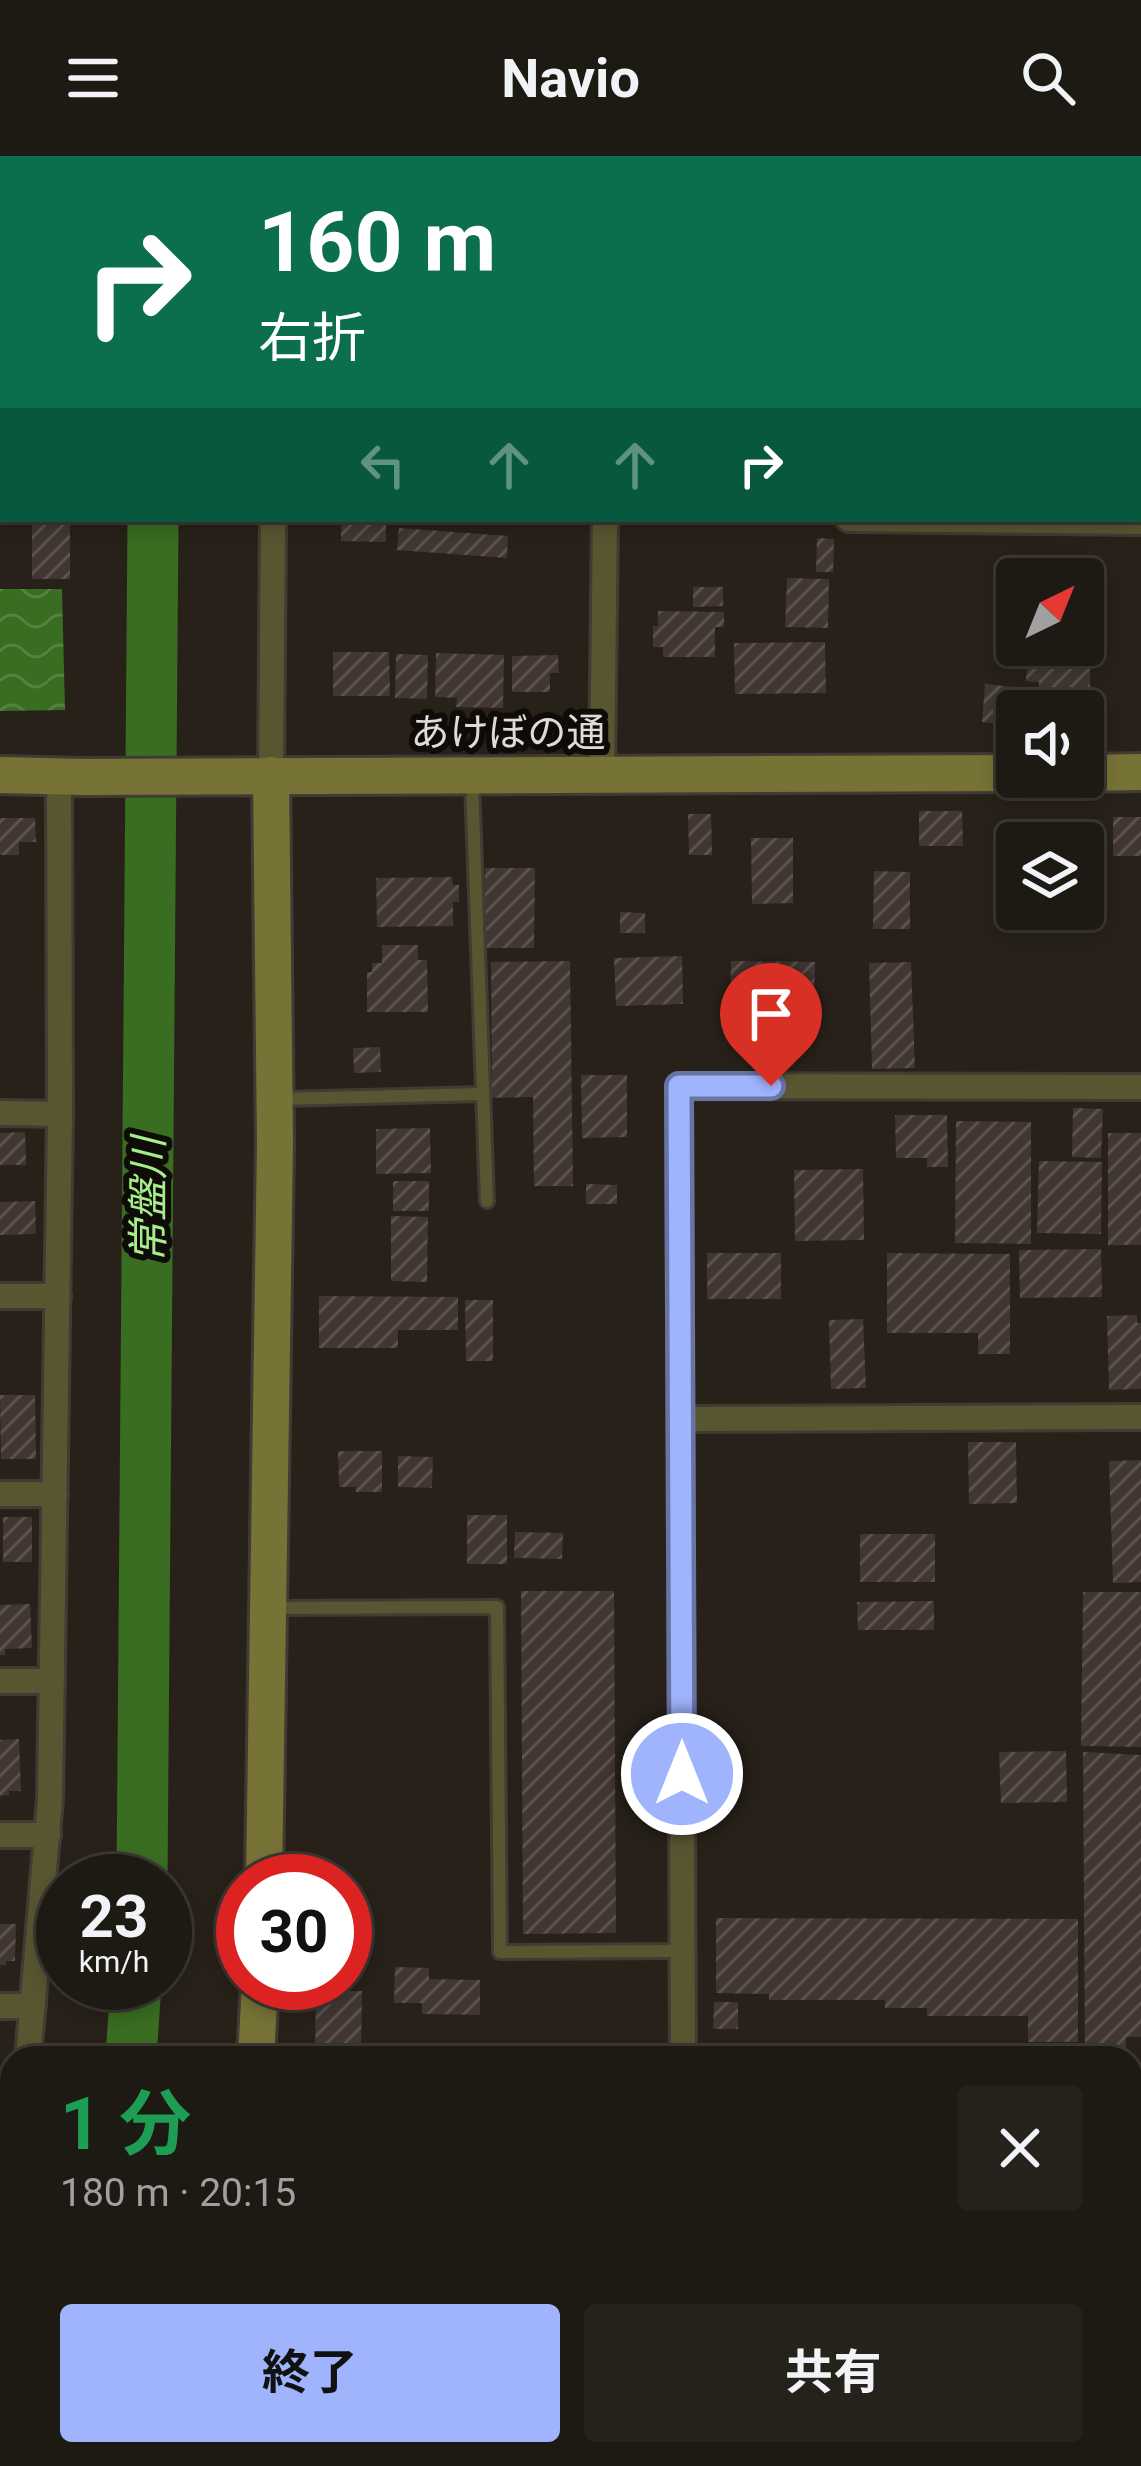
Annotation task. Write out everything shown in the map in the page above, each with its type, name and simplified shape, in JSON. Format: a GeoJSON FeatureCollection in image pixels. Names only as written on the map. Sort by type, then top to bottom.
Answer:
{"type":"FeatureCollection","features":[{"type":"Feature","properties":{"kind":"street"},"geometry":{"type":"LineString","coordinates":[[265,1854],[275,1099],[273,522]]}},
{"type":"Feature","properties":{"kind":"street"},"geometry":{"type":"LineString","coordinates":[[602,774],[605,522]]}},
{"type":"Feature","properties":{"kind":"street"},"geometry":{"type":"LineString","coordinates":[[1104,772],[1141,772]]}},
{"type":"Feature","properties":{"kind":"street","name":"あけぼの通"},"geometry":{"type":"LineString","coordinates":[[0,775],[996,773]]}},
{"type":"Feature","properties":{"kind":"street"},"geometry":{"type":"LineString","coordinates":[[29,2046],[48,1835],[60,1114],[72,776]]}},
{"type":"Feature","properties":{"kind":"street"},"geometry":{"type":"LineString","coordinates":[[683,2046],[679,1086],[1141,1087]]}},
{"type":"Feature","properties":{"kind":"street"},"geometry":{"type":"LineString","coordinates":[[0,1113],[60,1114]]}},
{"type":"Feature","properties":{"kind":"street"},"geometry":{"type":"LineString","coordinates":[[0,1296],[58,1295]]}},
{"type":"Feature","properties":{"kind":"street"},"geometry":{"type":"LineString","coordinates":[[680,1419],[1141,1418]]}},
{"type":"Feature","properties":{"kind":"street"},"geometry":{"type":"LineString","coordinates":[[0,1494],[55,1494]]}},
{"type":"Feature","properties":{"kind":"street"},"geometry":{"type":"LineString","coordinates":[[0,1681],[52,1681]]}},
{"type":"Feature","properties":{"kind":"street"},"geometry":{"type":"LineString","coordinates":[[0,1835],[48,1835]]}},
{"type":"Feature","properties":{"kind":"street"},"geometry":{"type":"LineString","coordinates":[[0,2006],[33,2006]]}},
{"type":"Feature","properties":{"kind":"street"},"geometry":{"type":"LineString","coordinates":[[257,2046],[259,2010]]}},
{"type":"Feature","properties":{"kind":"lane"},"geometry":{"type":"LineString","coordinates":[[472,774],[487,1201]]}},
{"type":"Feature","properties":{"kind":"lane"},"geometry":{"type":"LineString","coordinates":[[275,1099],[483,1094]]}},
{"type":"Feature","properties":{"kind":"lane"},"geometry":{"type":"LineString","coordinates":[[270,1608],[496,1607],[500,1952],[683,1951]]}},
{"type":"Feature","properties":{"kind":"water"},"geometry":{"type":"Polygon","coordinates":[[[0,589],[62,589],[65,710],[0,711],[0,589]]]}},
{"type":"Feature","properties":{"kind":"building"},"geometry":{"type":"Polygon","coordinates":[[[32,522],[70,522],[70,579],[32,579],[32,522]]]}},
{"type":"Feature","properties":{"kind":"building"},"geometry":{"type":"Polygon","coordinates":[[[341,522],[386,522],[386,542],[341,541],[341,522]]]}},
{"type":"Feature","properties":{"kind":"building"},"geometry":{"type":"Polygon","coordinates":[[[399,528],[508,536],[507,558],[397,550],[399,528]]]}},
{"type":"Feature","properties":{"kind":"building"},"geometry":{"type":"Polygon","coordinates":[[[817,538],[834,539],[833,572],[816,572],[817,538]]]}},
{"type":"Feature","properties":{"kind":"building"},"geometry":{"type":"Polygon","coordinates":[[[787,578],[829,579],[828,628],[785,627],[787,578]]]}},
{"type":"Feature","properties":{"kind":"building"},"geometry":{"type":"Polygon","coordinates":[[[693,587],[723,587],[723,606],[693,607],[693,587]]]}},
{"type":"Feature","properties":{"kind":"building"},"geometry":{"type":"Polygon","coordinates":[[[658,611],[724,612],[724,627],[715,627],[715,657],[663,657],[663,647],[653,647],[658,611]]]}},
{"type":"Feature","properties":{"kind":"building"},"geometry":{"type":"Polygon","coordinates":[[[825,642],[826,693],[735,694],[734,643],[825,642]]]}},
{"type":"Feature","properties":{"kind":"building"},"geometry":{"type":"Polygon","coordinates":[[[333,652],[389,652],[390,696],[333,696],[333,652]]]}},
{"type":"Feature","properties":{"kind":"building"},"geometry":{"type":"Polygon","coordinates":[[[436,653],[504,655],[503,708],[456,707],[457,698],[435,697],[436,653]]]}},
{"type":"Feature","properties":{"kind":"building"},"geometry":{"type":"Polygon","coordinates":[[[396,654],[428,655],[427,699],[395,698],[396,654]]]}},
{"type":"Feature","properties":{"kind":"building"},"geometry":{"type":"Polygon","coordinates":[[[558,655],[559,673],[550,673],[550,692],[512,692],[512,656],[558,655]]]}},
{"type":"Feature","properties":{"kind":"building"},"geometry":{"type":"Polygon","coordinates":[[[1091,666],[1090,688],[1039,690],[1039,682],[1026,681],[1027,668],[1009,667],[1091,666]]]}},
{"type":"Feature","properties":{"kind":"building"},"geometry":{"type":"Polygon","coordinates":[[[985,684],[1014,687],[996,690],[996,723],[982,722],[985,684]]]}},
{"type":"Feature","properties":{"kind":"building"},"geometry":{"type":"Polygon","coordinates":[[[919,811],[962,811],[963,846],[919,846],[919,811]]]}},
{"type":"Feature","properties":{"kind":"building"},"geometry":{"type":"Polygon","coordinates":[[[688,814],[711,814],[712,855],[689,855],[688,814]]]}},
{"type":"Feature","properties":{"kind":"building"},"geometry":{"type":"Polygon","coordinates":[[[1113,817],[1141,817],[1141,856],[1113,856],[1113,817]]]}},
{"type":"Feature","properties":{"kind":"building"},"geometry":{"type":"Polygon","coordinates":[[[0,818],[35,818],[36,842],[19,842],[19,855],[0,855],[0,818]]]}},
{"type":"Feature","properties":{"kind":"building"},"geometry":{"type":"Polygon","coordinates":[[[751,838],[793,838],[793,903],[752,904],[751,838]]]}},
{"type":"Feature","properties":{"kind":"building"},"geometry":{"type":"Polygon","coordinates":[[[485,868],[535,868],[534,948],[484,948],[485,868]]]}},
{"type":"Feature","properties":{"kind":"building"},"geometry":{"type":"Polygon","coordinates":[[[874,871],[910,872],[910,929],[873,929],[874,871]]]}},
{"type":"Feature","properties":{"kind":"building"},"geometry":{"type":"Polygon","coordinates":[[[452,877],[453,885],[459,885],[453,926],[377,927],[376,878],[452,877]]]}},
{"type":"Feature","properties":{"kind":"building"},"geometry":{"type":"Polygon","coordinates":[[[620,912],[645,913],[645,933],[620,933],[620,912]]]}},
{"type":"Feature","properties":{"kind":"building"},"geometry":{"type":"Polygon","coordinates":[[[382,945],[418,945],[418,960],[427,960],[428,1012],[367,1012],[367,972],[372,972],[372,963],[382,963],[382,945]]]}},
{"type":"Feature","properties":{"kind":"building"},"geometry":{"type":"Polygon","coordinates":[[[682,956],[683,1004],[616,1006],[614,958],[682,956]]]}},
{"type":"Feature","properties":{"kind":"building"},"geometry":{"type":"Polygon","coordinates":[[[570,961],[573,1186],[534,1186],[533,1097],[492,1098],[491,962],[570,961]]]}},
{"type":"Feature","properties":{"kind":"building"},"geometry":{"type":"Polygon","coordinates":[[[731,961],[815,962],[814,1015],[800,1015],[800,1022],[775,1022],[775,1015],[730,1015],[731,961]]]}},
{"type":"Feature","properties":{"kind":"building"},"geometry":{"type":"Polygon","coordinates":[[[911,962],[915,1068],[872,1069],[869,963],[911,962]]]}},
{"type":"Feature","properties":{"kind":"building"},"geometry":{"type":"Polygon","coordinates":[[[380,1047],[381,1072],[354,1073],[353,1048],[380,1047]]]}},
{"type":"Feature","properties":{"kind":"building"},"geometry":{"type":"Polygon","coordinates":[[[581,1075],[627,1075],[627,1137],[582,1138],[581,1075]]]}},
{"type":"Feature","properties":{"kind":"building"},"geometry":{"type":"Polygon","coordinates":[[[1073,1108],[1103,1109],[1101,1158],[1072,1157],[1073,1108]]]}},
{"type":"Feature","properties":{"kind":"building"},"geometry":{"type":"Polygon","coordinates":[[[895,1115],[947,1115],[948,1167],[927,1167],[927,1158],[896,1158],[895,1115]]]}},
{"type":"Feature","properties":{"kind":"building"},"geometry":{"type":"Polygon","coordinates":[[[956,1121],[1031,1122],[1031,1244],[955,1243],[956,1121]]]}},
{"type":"Feature","properties":{"kind":"building"},"geometry":{"type":"Polygon","coordinates":[[[430,1128],[431,1173],[376,1174],[376,1129],[430,1128]]]}},
{"type":"Feature","properties":{"kind":"building"},"geometry":{"type":"Polygon","coordinates":[[[25,1132],[26,1165],[0,1165],[0,1133],[25,1132]]]}},
{"type":"Feature","properties":{"kind":"building"},"geometry":{"type":"Polygon","coordinates":[[[1108,1133],[1141,1133],[1141,1245],[1108,1245],[1108,1133]]]}},
{"type":"Feature","properties":{"kind":"building"},"geometry":{"type":"Polygon","coordinates":[[[1039,1161],[1102,1162],[1101,1234],[1037,1233],[1039,1161]]]}},
{"type":"Feature","properties":{"kind":"building"},"geometry":{"type":"Polygon","coordinates":[[[863,1169],[864,1240],[795,1241],[794,1170],[863,1169]]]}},
{"type":"Feature","properties":{"kind":"building"},"geometry":{"type":"Polygon","coordinates":[[[393,1181],[429,1181],[429,1211],[393,1211],[393,1181]]]}},
{"type":"Feature","properties":{"kind":"building"},"geometry":{"type":"Polygon","coordinates":[[[586,1184],[617,1185],[617,1204],[586,1204],[586,1184]]]}},
{"type":"Feature","properties":{"kind":"building"},"geometry":{"type":"Polygon","coordinates":[[[35,1201],[36,1234],[0,1235],[0,1202],[35,1201]]]}},
{"type":"Feature","properties":{"kind":"building"},"geometry":{"type":"Polygon","coordinates":[[[391,1216],[428,1217],[427,1282],[391,1281],[391,1216]]]}},
{"type":"Feature","properties":{"kind":"building"},"geometry":{"type":"Polygon","coordinates":[[[1101,1249],[1102,1297],[1020,1298],[1019,1250],[1101,1249]]]}},
{"type":"Feature","properties":{"kind":"building"},"geometry":{"type":"Polygon","coordinates":[[[707,1253],[781,1253],[781,1299],[707,1299],[707,1253]]]}},
{"type":"Feature","properties":{"kind":"building"},"geometry":{"type":"Polygon","coordinates":[[[887,1253],[1010,1254],[1010,1354],[978,1354],[978,1333],[887,1333],[887,1253]]]}},
{"type":"Feature","properties":{"kind":"building"},"geometry":{"type":"Polygon","coordinates":[[[319,1296],[458,1297],[458,1330],[398,1330],[398,1348],[319,1348],[319,1296]]]}},
{"type":"Feature","properties":{"kind":"building"},"geometry":{"type":"Polygon","coordinates":[[[465,1300],[493,1300],[493,1361],[466,1361],[465,1300]]]}},
{"type":"Feature","properties":{"kind":"building"},"geometry":{"type":"Polygon","coordinates":[[[1137,1315],[1141,1389],[1109,1390],[1107,1316],[1137,1315]]]}},
{"type":"Feature","properties":{"kind":"building"},"geometry":{"type":"Polygon","coordinates":[[[863,1319],[866,1388],[831,1389],[829,1320],[863,1319]]]}},
{"type":"Feature","properties":{"kind":"building"},"geometry":{"type":"Polygon","coordinates":[[[0,1395],[35,1395],[36,1459],[1,1459],[0,1395]]]}},
{"type":"Feature","properties":{"kind":"building"},"geometry":{"type":"Polygon","coordinates":[[[968,1442],[1016,1442],[1017,1503],[969,1504],[968,1442]]]}},
{"type":"Feature","properties":{"kind":"building"},"geometry":{"type":"Polygon","coordinates":[[[338,1451],[382,1451],[382,1492],[339,1487],[338,1451]]]}},
{"type":"Feature","properties":{"kind":"building"},"geometry":{"type":"Polygon","coordinates":[[[398,1456],[433,1457],[432,1488],[398,1487],[398,1456]]]}},
{"type":"Feature","properties":{"kind":"building"},"geometry":{"type":"Polygon","coordinates":[[[1141,1460],[1141,1582],[1113,1583],[1109,1461],[1141,1460]]]}},
{"type":"Feature","properties":{"kind":"building"},"geometry":{"type":"Polygon","coordinates":[[[467,1515],[507,1515],[507,1564],[467,1564],[467,1515]]]}},
{"type":"Feature","properties":{"kind":"building"},"geometry":{"type":"Polygon","coordinates":[[[3,1517],[32,1517],[32,1562],[3,1562],[3,1517]]]}},
{"type":"Feature","properties":{"kind":"building"},"geometry":{"type":"Polygon","coordinates":[[[515,1532],[563,1533],[562,1559],[514,1558],[515,1532]]]}},
{"type":"Feature","properties":{"kind":"building"},"geometry":{"type":"Polygon","coordinates":[[[860,1534],[935,1534],[935,1582],[860,1582],[860,1534]]]}},
{"type":"Feature","properties":{"kind":"building"},"geometry":{"type":"Polygon","coordinates":[[[521,1591],[614,1591],[616,1933],[523,1934],[521,1591]]]}},
{"type":"Feature","properties":{"kind":"building"},"geometry":{"type":"Polygon","coordinates":[[[1083,1592],[1141,1592],[1141,1747],[1081,1746],[1083,1592]]]}},
{"type":"Feature","properties":{"kind":"building"},"geometry":{"type":"Polygon","coordinates":[[[934,1601],[934,1630],[858,1630],[857,1602],[934,1601]]]}},
{"type":"Feature","properties":{"kind":"building"},"geometry":{"type":"Polygon","coordinates":[[[30,1604],[32,1648],[5,1649],[5,1655],[0,1655],[0,1605],[30,1604]]]}},
{"type":"Feature","properties":{"kind":"building"},"geometry":{"type":"Polygon","coordinates":[[[19,1739],[21,1791],[0,1796],[0,1740],[19,1739]]]}},
{"type":"Feature","properties":{"kind":"building"},"geometry":{"type":"Polygon","coordinates":[[[1066,1751],[1067,1802],[1001,1803],[999,1752],[1066,1751]]]}},
{"type":"Feature","properties":{"kind":"building"},"geometry":{"type":"Polygon","coordinates":[[[1083,1752],[1141,1755],[1141,2037],[1126,2037],[1126,2046],[1085,2046],[1083,1752]]]}},
{"type":"Feature","properties":{"kind":"building"},"geometry":{"type":"Polygon","coordinates":[[[716,1918],[1078,1919],[1078,2042],[1028,2042],[1028,2016],[927,2016],[927,2008],[885,2008],[885,2000],[769,2000],[769,1994],[716,1993],[716,1918]]]}},
{"type":"Feature","properties":{"kind":"building"},"geometry":{"type":"Polygon","coordinates":[[[0,1924],[16,1924],[15,1961],[6,1961],[6,1965],[0,1965],[0,1924]]]}},
{"type":"Feature","properties":{"kind":"building"},"geometry":{"type":"Polygon","coordinates":[[[395,1967],[429,1968],[429,1979],[480,1980],[480,2015],[422,2014],[422,2003],[394,2003],[395,1967]]]}},
{"type":"Feature","properties":{"kind":"building"},"geometry":{"type":"Polygon","coordinates":[[[714,2002],[738,2002],[738,2029],[713,2029],[714,2002]]]}},
{"type":"Feature","properties":{"kind":"building"},"geometry":{"type":"Polygon","coordinates":[[[316,2010],[362,2010],[361,2046],[315,2046],[316,2010]]]}},
{"type":"Feature","properties":{"kind":"waterway","name":"常盤川"},"geometry":{"type":"LineString","coordinates":[[142,1854],[153,522]]}},
{"type":"Feature","properties":{"kind":"waterway","name":"常盤川"},"geometry":{"type":"LineString","coordinates":[[132,2046],[134,2010]]}},
{"type":"Feature","properties":{"kind":"route"},"geometry":{"type":"LineString","coordinates":[[682,1774],[679,1086],[771,1086]]}}]}
